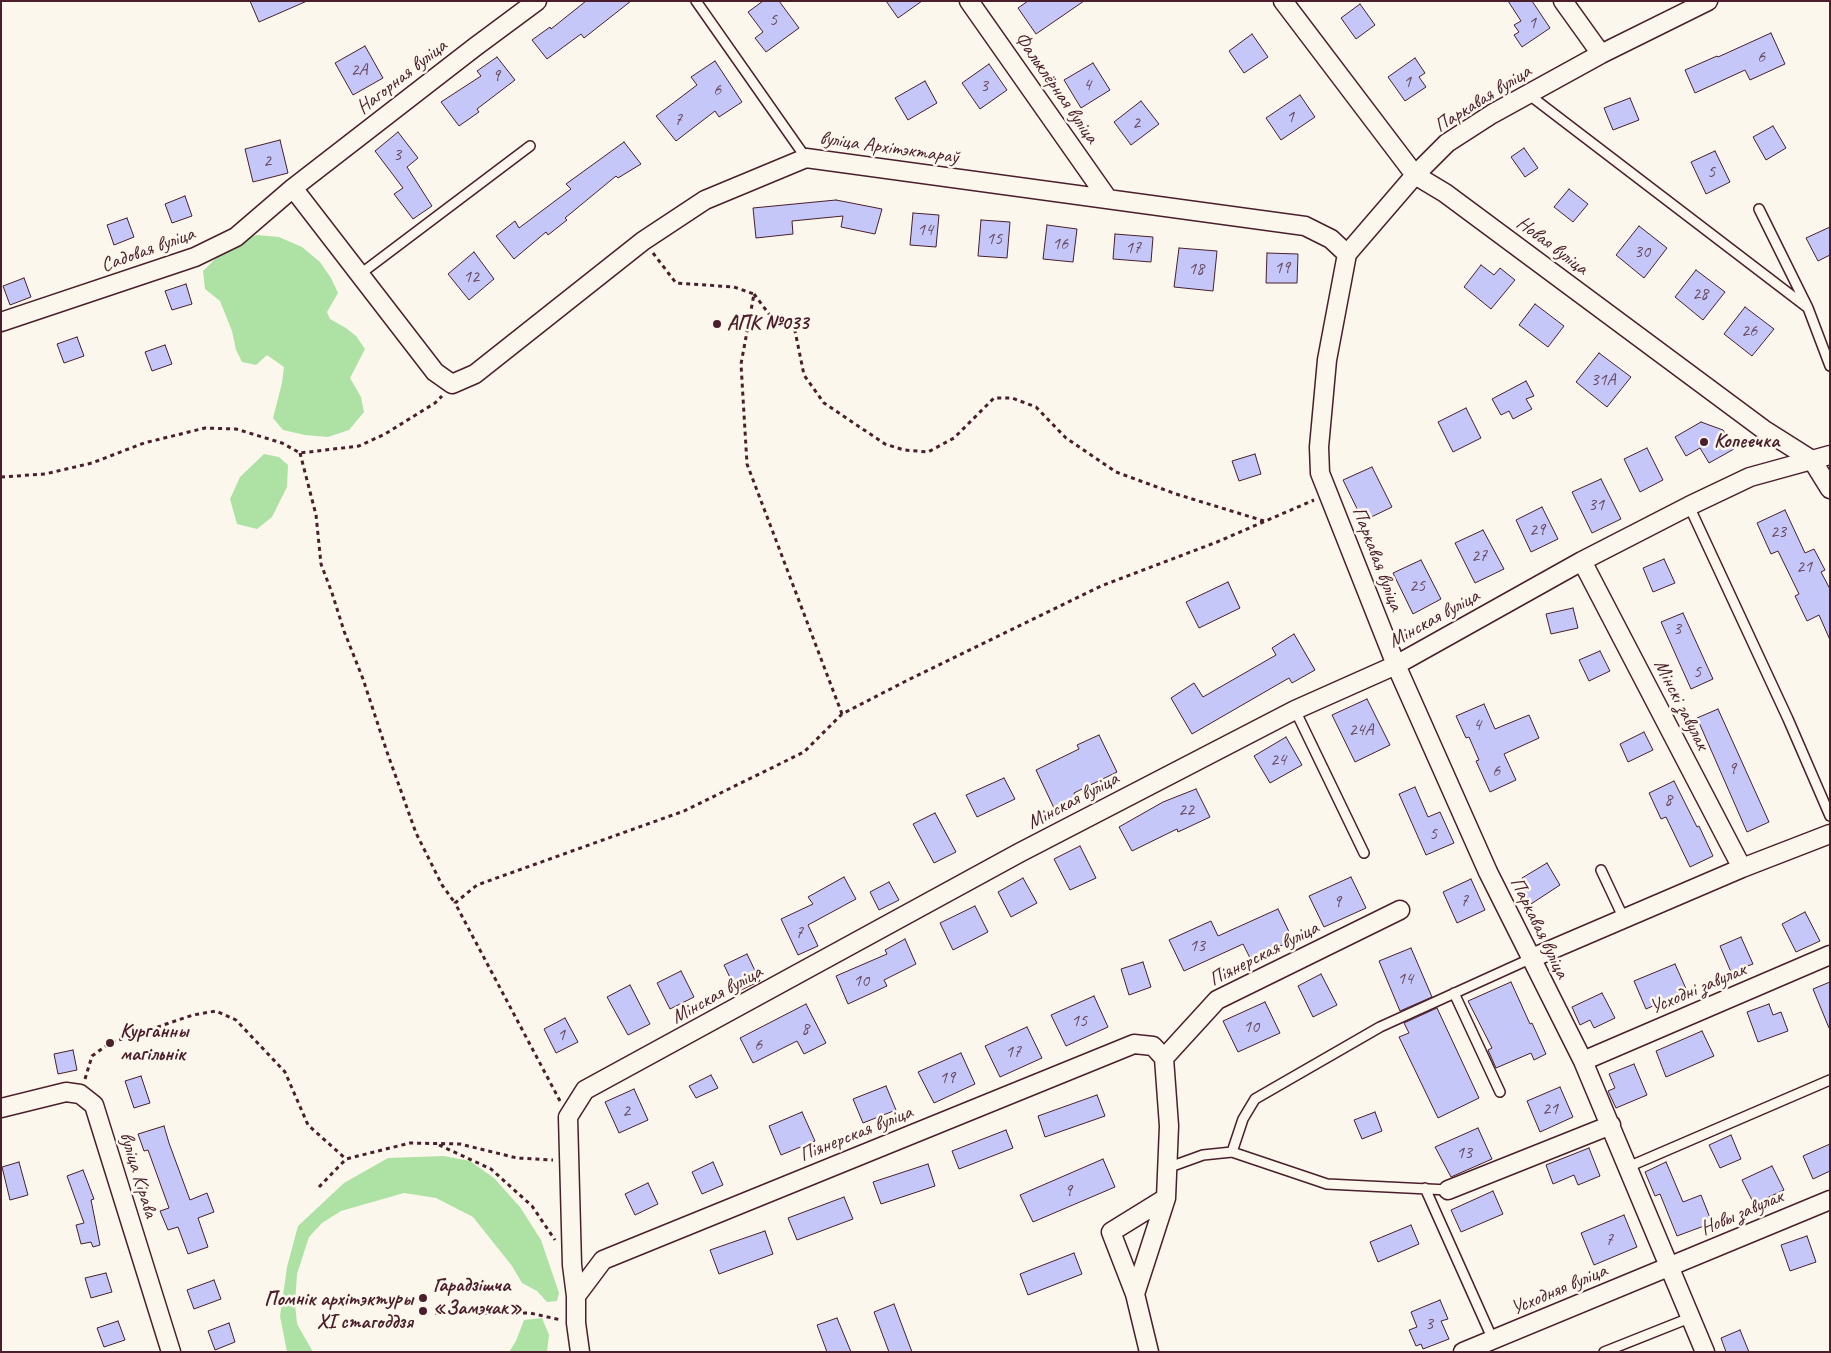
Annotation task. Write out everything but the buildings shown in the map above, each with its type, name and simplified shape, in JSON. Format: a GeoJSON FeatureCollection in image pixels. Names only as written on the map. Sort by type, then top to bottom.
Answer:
{"type":"FeatureCollection","features":[{"type":"Feature","properties":{"kind":"street","name":"Нагорная вуліца"},"geometry":{"type":"LineString","coordinates":[[293,188],[537,1]]}},
{"type":"Feature","properties":{"kind":"street","name":"Фальклёрная вуліца"},"geometry":{"type":"LineString","coordinates":[[969,1],[1108,199]]}},
{"type":"Feature","properties":{"kind":"street","name":"Новая вуліца"},"geometry":{"type":"LineString","coordinates":[[1283,1],[1415,175],[1445,193],[1763,429],[1812,460],[1830,489]]}},
{"type":"Feature","properties":{"kind":"street"},"geometry":{"type":"LineString","coordinates":[[1563,1],[1601,54]]}},
{"type":"Feature","properties":{"kind":"street","name":"Паркавая вуліца"},"geometry":{"type":"LineString","coordinates":[[1705,1352],[1692,1317],[1583,1061],[1488,872],[1396,665],[1320,473],[1319,447],[1327,360],[1347,254],[1415,175],[1447,143],[1492,114],[1601,54],[1708,1]]}},
{"type":"Feature","properties":{"kind":"street","name":"вуліца Архітэктараў"},"geometry":{"type":"LineString","coordinates":[[452,384],[475,374],[643,241],[705,200],[806,158],[1305,226],[1330,239],[1347,254]]}},
{"type":"Feature","properties":{"kind":"street"},"geometry":{"type":"LineString","coordinates":[[293,188],[435,372],[452,384]]}},
{"type":"Feature","properties":{"kind":"street","name":"Садовая вуліца"},"geometry":{"type":"LineString","coordinates":[[1,322],[195,257],[236,237],[293,188]]}},
{"type":"Feature","properties":{"kind":"street","name":"Мінская вуліца"},"geometry":{"type":"LineString","coordinates":[[568,1117],[586,1090],[1020,853],[1295,710],[1396,665],[1582,561],[1689,506],[1750,477],[1830,455]]}},
{"type":"Feature","properties":{"kind":"street","name":"Мінскі завулак"},"geometry":{"type":"LineString","coordinates":[[1582,561],[1742,868]]}},
{"type":"Feature","properties":{"kind":"street"},"geometry":{"type":"LineString","coordinates":[[1532,958],[1742,868],[1830,834]]}},
{"type":"Feature","properties":{"kind":"street","name":"Піянерская вуліца"},"geometry":{"type":"LineString","coordinates":[[576,1296],[602,1260],[1115,1051],[1134,1044],[1153,1046],[1164,1058],[1217,1000],[1400,910]]}},
{"type":"Feature","properties":{"kind":"street","name":"Усходні завулак"},"geometry":{"type":"LineString","coordinates":[[1583,1061],[1830,955]]}},
{"type":"Feature","properties":{"kind":"street"},"geometry":{"type":"LineString","coordinates":[[1135,1294],[1166,1198],[1169,1126],[1164,1058]]}},
{"type":"Feature","properties":{"kind":"street"},"geometry":{"type":"LineString","coordinates":[[1,1108],[66,1092],[80,1094]]}},
{"type":"Feature","properties":{"kind":"street","name":"вуліца Кірава"},"geometry":{"type":"LineString","coordinates":[[80,1094],[94,1105],[171,1352]]}},
{"type":"Feature","properties":{"kind":"street"},"geometry":{"type":"LineString","coordinates":[[568,1117],[572,1265],[580,1352]]}},
{"type":"Feature","properties":{"kind":"street"},"geometry":{"type":"LineString","coordinates":[[1448,1190],[1611,1125]]}},
{"type":"Feature","properties":{"kind":"street"},"geometry":{"type":"LineString","coordinates":[[1149,1352],[1135,1294],[1111,1232],[1166,1198]]}},
{"type":"Feature","properties":{"kind":"street","name":"Новы завулак"},"geometry":{"type":"LineString","coordinates":[[1670,1266],[1830,1200]]}},
{"type":"Feature","properties":{"kind":"street","name":"Усходняя вуліца"},"geometry":{"type":"LineString","coordinates":[[1463,1352],[1670,1266]]}},
{"type":"Feature","properties":{"kind":"lane"},"geometry":{"type":"LineString","coordinates":[[696,1],[806,158]]}},
{"type":"Feature","properties":{"kind":"lane"},"geometry":{"type":"LineString","coordinates":[[1528,94],[1808,308]]}},
{"type":"Feature","properties":{"kind":"lane"},"geometry":{"type":"LineString","coordinates":[[359,275],[530,146]]}},
{"type":"Feature","properties":{"kind":"lane"},"geometry":{"type":"LineString","coordinates":[[1759,209],[1808,308],[1830,366]]}},
{"type":"Feature","properties":{"kind":"lane"},"geometry":{"type":"LineString","coordinates":[[1689,506],[1788,719],[1830,816]]}},
{"type":"Feature","properties":{"kind":"lane"},"geometry":{"type":"LineString","coordinates":[[1295,710],[1364,853]]}},
{"type":"Feature","properties":{"kind":"lane"},"geometry":{"type":"LineString","coordinates":[[1601,870],[1624,919]]}},
{"type":"Feature","properties":{"kind":"lane"},"geometry":{"type":"LineString","coordinates":[[1232,1152],[1243,1119],[1255,1099],[1380,1027],[1532,958]]}},
{"type":"Feature","properties":{"kind":"lane"},"geometry":{"type":"LineString","coordinates":[[1454,993],[1500,1092]]}},
{"type":"Feature","properties":{"kind":"lane"},"geometry":{"type":"LineString","coordinates":[[1628,1167],[1830,1080]]}},
{"type":"Feature","properties":{"kind":"lane"},"geometry":{"type":"LineString","coordinates":[[1167,1168],[1203,1155],[1232,1152],[1327,1184],[1448,1190]]}},
{"type":"Feature","properties":{"kind":"lane"},"geometry":{"type":"LineString","coordinates":[[1425,1188],[1493,1340]]}},
{"type":"Feature","properties":{"kind":"lane"},"geometry":{"type":"LineString","coordinates":[[1604,1352],[1692,1317]]}},
{"type":"Feature","properties":{"kind":"path"},"geometry":{"type":"LineString","coordinates":[[643,241],[676,283],[734,287],[754,294],[769,314],[794,326],[804,375],[824,403],[885,444],[904,450],[928,452],[954,438],[994,398],[1012,398],[1036,407],[1066,438],[1116,472],[1176,494],[1265,522]]}},
{"type":"Feature","properties":{"kind":"path"},"geometry":{"type":"LineString","coordinates":[[754,294],[741,364],[746,464],[842,714]]}},
{"type":"Feature","properties":{"kind":"path"},"geometry":{"type":"LineString","coordinates":[[1,477],[45,474],[92,463],[144,443],[205,428],[236,429],[282,443],[300,452],[359,446],[384,434],[435,403],[452,384]]}},
{"type":"Feature","properties":{"kind":"path"},"geometry":{"type":"LineString","coordinates":[[300,452],[316,515],[321,564],[416,834],[442,885],[455,903],[568,1117]]}},
{"type":"Feature","properties":{"kind":"path"},"geometry":{"type":"LineString","coordinates":[[455,903],[477,885],[684,811],[804,752],[842,714],[904,682],[1101,586],[1217,542],[1329,494]]}},
{"type":"Feature","properties":{"kind":"path"},"geometry":{"type":"LineString","coordinates":[[80,1094],[92,1056],[110,1043],[193,1016],[216,1012],[236,1020],[285,1072],[308,1125],[346,1159]]}},
{"type":"Feature","properties":{"kind":"path"},"geometry":{"type":"LineString","coordinates":[[319,1187],[346,1159],[410,1143],[460,1144],[516,1158],[569,1160]]}},
{"type":"Feature","properties":{"kind":"path"},"geometry":{"type":"LineString","coordinates":[[436,1143],[491,1169],[532,1206],[557,1243]]}},
{"type":"Feature","properties":{"kind":"path"},"geometry":{"type":"LineString","coordinates":[[435,1313],[530,1313],[576,1323]]}},
{"type":"Feature","properties":{"kind":"green space"},"geometry":{"type":"Polygon","coordinates":[[[257,235],[279,237],[302,247],[320,262],[338,293],[327,312],[330,319],[356,336],[365,349],[350,378],[361,397],[364,412],[349,430],[328,437],[305,435],[283,430],[273,418],[284,367],[267,355],[256,365],[242,362],[236,350],[232,331],[220,301],[205,289],[203,271],[235,242],[257,235]]]}},
{"type":"Feature","properties":{"kind":"green space"},"geometry":{"type":"Polygon","coordinates":[[[264,454],[279,457],[288,465],[287,487],[272,517],[257,529],[237,524],[230,499],[240,477],[264,454]]]}},
{"type":"Feature","properties":{"kind":"green space"},"geometry":{"type":"Polygon","coordinates":[[[444,1156],[470,1161],[494,1178],[520,1207],[541,1240],[559,1293],[557,1301],[547,1302],[537,1291],[522,1283],[512,1266],[473,1217],[436,1198],[404,1193],[341,1211],[322,1223],[309,1237],[297,1274],[295,1304],[297,1324],[313,1352],[287,1352],[280,1316],[287,1267],[298,1226],[344,1183],[388,1158],[444,1156]]]}},
{"type":"Feature","properties":{"kind":"green space"},"geometry":{"type":"Polygon","coordinates":[[[542,1318],[549,1335],[547,1352],[509,1352],[516,1341],[524,1320],[542,1318]]]}},
{"type":"Feature","properties":{"kind":"place","name":"АПК №033"},"geometry":{"type":"Point","coordinates":[717,324]}},
{"type":"Feature","properties":{"kind":"place","name":"Копеечка"},"geometry":{"type":"Point","coordinates":[1704,442]}},
{"type":"Feature","properties":{"kind":"place","name":"Курганны магільнік"},"geometry":{"type":"Point","coordinates":[110,1043]}},
{"type":"Feature","properties":{"kind":"place","name":"Гарадзішча «Замэчак»"},"geometry":{"type":"Point","coordinates":[423,1298]}},
{"type":"Feature","properties":{"kind":"place","name":"Помнік архітэктуры XI стагоддзя"},"geometry":{"type":"Point","coordinates":[423,1311]}}]}
